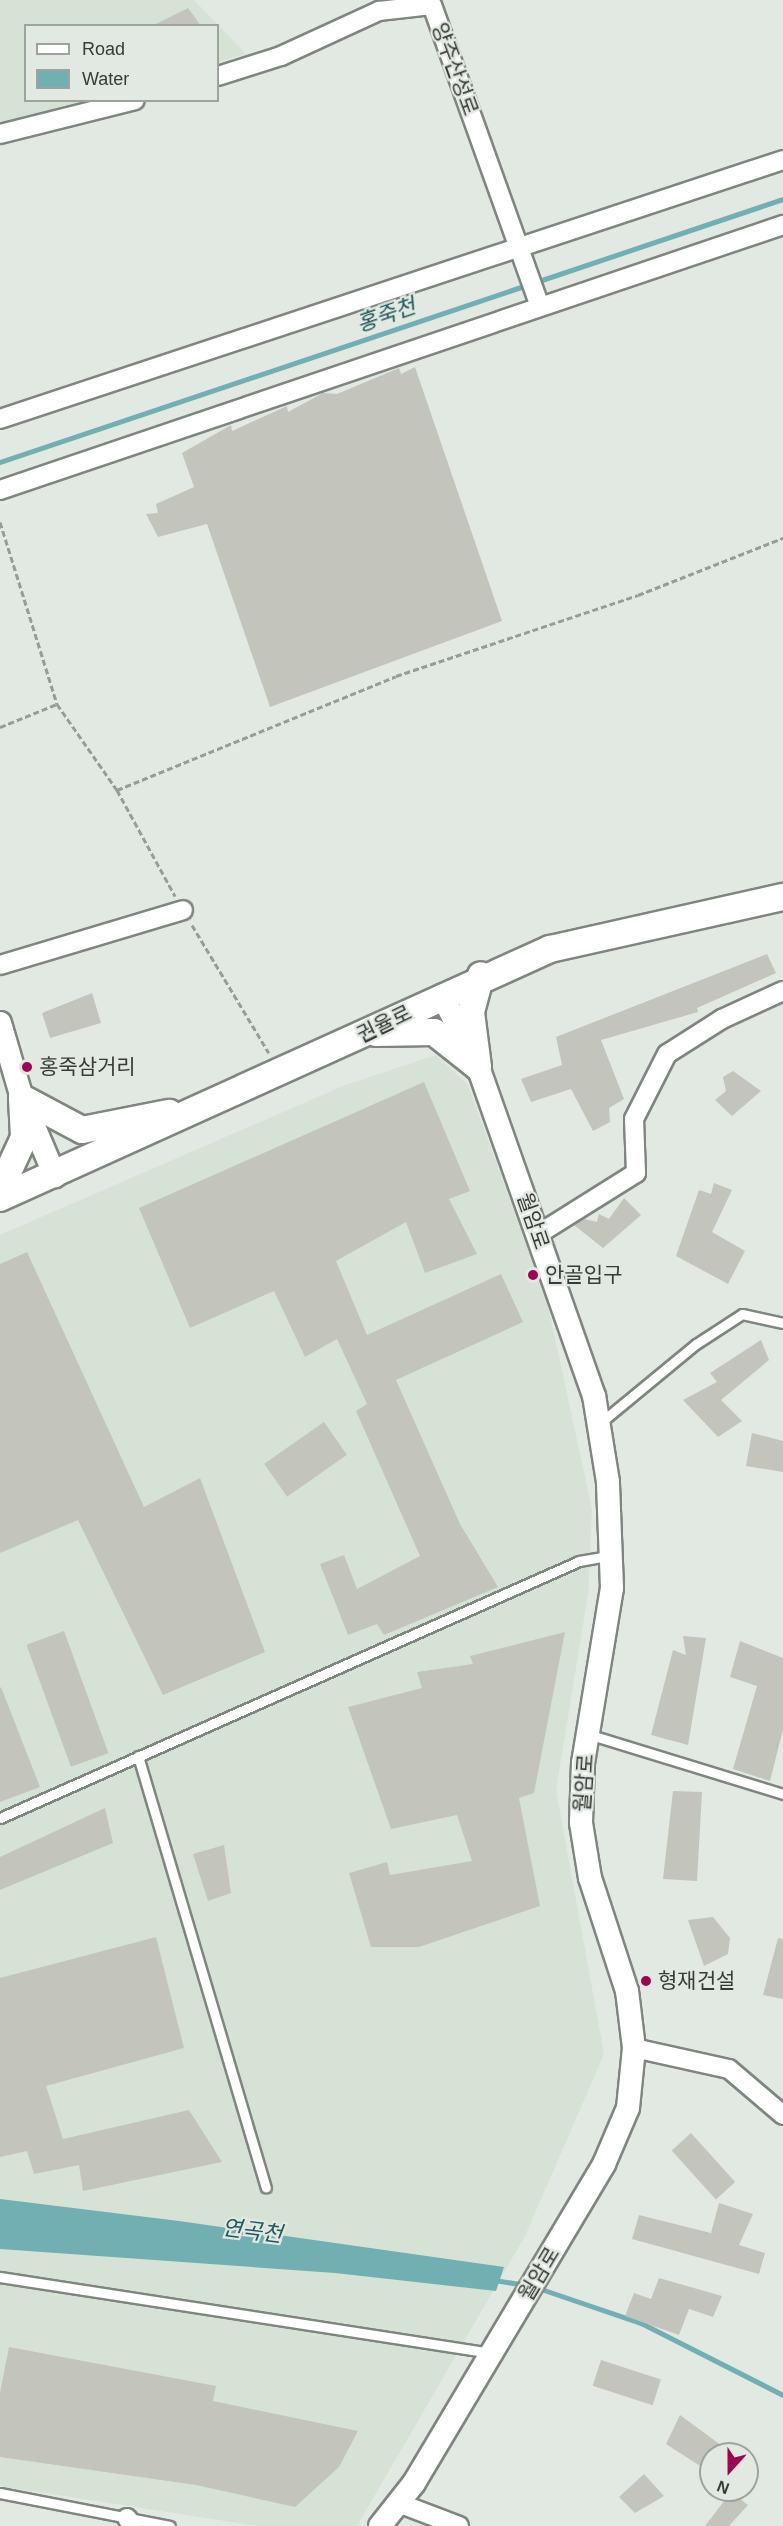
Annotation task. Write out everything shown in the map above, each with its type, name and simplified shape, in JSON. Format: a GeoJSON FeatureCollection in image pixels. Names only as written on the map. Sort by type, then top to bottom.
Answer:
{"type":"FeatureCollection","features":[{"type":"Feature","properties":{"kind":"main road","name":"권율로"},"geometry":{"type":"LineString","coordinates":[[0,1198],[55,1176],[281,1073],[481,975],[550,949],[783,897]]}},
{"type":"Feature","properties":{"kind":"main road"},"geometry":{"type":"LineString","coordinates":[[478,1067],[471,1012],[481,975]]}},
{"type":"Feature","properties":{"kind":"main road"},"geometry":{"type":"LineString","coordinates":[[364,1034],[434,1032],[478,1067]]}},
{"type":"Feature","properties":{"kind":"main road"},"geometry":{"type":"LineString","coordinates":[[22,1098],[82,1130],[208,1106]]}},
{"type":"Feature","properties":{"kind":"main road"},"geometry":{"type":"LineString","coordinates":[[0,1176],[8,1172],[24,1137],[22,1098]]}},
{"type":"Feature","properties":{"kind":"street","name":"양주산성로"},"geometry":{"type":"LineString","coordinates":[[219,76],[281,56],[379,10],[432,5],[517,246]]}},
{"type":"Feature","properties":{"kind":"street"},"geometry":{"type":"LineString","coordinates":[[0,134],[127,102]]}},
{"type":"Feature","properties":{"kind":"street"},"geometry":{"type":"LineString","coordinates":[[0,419],[517,246],[783,160]]}},
{"type":"Feature","properties":{"kind":"street"},"geometry":{"type":"LineString","coordinates":[[0,490],[783,225]]}},
{"type":"Feature","properties":{"kind":"street"},"geometry":{"type":"LineString","coordinates":[[517,246],[540,306]]}},
{"type":"Feature","properties":{"kind":"street"},"geometry":{"type":"LineString","coordinates":[[0,965],[183,910]]}},
{"type":"Feature","properties":{"kind":"street"},"geometry":{"type":"LineString","coordinates":[[537,1235],[636,1173],[634,1119],[667,1054],[722,1019],[783,991]]}},
{"type":"Feature","properties":{"kind":"street","name":"월암로"},"geometry":{"type":"LineString","coordinates":[[380,2526],[401,2504],[550,2256],[619,2133],[634,2048],[624,1976],[585,1853],[580,1796],[588,1734],[608,1629],[613,1555],[598,1424],[583,1361],[478,1067],[442,994]]}},
{"type":"Feature","properties":{"kind":"street"},"geometry":{"type":"LineString","coordinates":[[0,1023],[22,1098],[55,1176]]}},
{"type":"Feature","properties":{"kind":"street"},"geometry":{"type":"LineString","coordinates":[[634,2048],[729,2068],[783,2115]]}},
{"type":"Feature","properties":{"kind":"street"},"geometry":{"type":"LineString","coordinates":[[401,2504],[459,2526]]}},
{"type":"Feature","properties":{"kind":"lane"},"geometry":{"type":"LineString","coordinates":[[598,1424],[696,1344],[742,1314],[783,1323]]}},
{"type":"Feature","properties":{"kind":"lane"},"geometry":{"type":"LineString","coordinates":[[0,1818],[579,1562],[613,1555]]}},
{"type":"Feature","properties":{"kind":"lane"},"geometry":{"type":"LineString","coordinates":[[588,1734],[783,1794]]}},
{"type":"Feature","properties":{"kind":"lane"},"geometry":{"type":"LineString","coordinates":[[138,1756],[266,2187]]}},
{"type":"Feature","properties":{"kind":"lane"},"geometry":{"type":"LineString","coordinates":[[0,2277],[490,2353]]}},
{"type":"Feature","properties":{"kind":"lane"},"geometry":{"type":"LineString","coordinates":[[0,2493],[130,2522],[170,2526]]}},
{"type":"Feature","properties":{"kind":"path"},"geometry":{"type":"LineString","coordinates":[[0,522],[57,704],[117,790],[183,910],[281,1073]]}},
{"type":"Feature","properties":{"kind":"path"},"geometry":{"type":"LineString","coordinates":[[117,790],[396,676],[638,595],[783,538]]}},
{"type":"Feature","properties":{"kind":"path"},"geometry":{"type":"LineString","coordinates":[[0,727],[57,704]]}},
{"type":"Feature","properties":{"kind":"shaded area"},"geometry":{"type":"Polygon","coordinates":[[[0,0],[194,0],[217,24],[24,24],[24,102],[81,102],[0,125],[0,0]]]}},
{"type":"Feature","properties":{"kind":"shaded area"},"geometry":{"type":"Polygon","coordinates":[[[219,26],[246,54],[219,62],[219,26]]]}},
{"type":"Feature","properties":{"kind":"shaded area"},"geometry":{"type":"Polygon","coordinates":[[[436,1055],[468,1085],[548,1306],[592,1510],[588,1594],[556,1790],[604,2054],[525,2236],[357,2526],[258,2526],[0,2486],[0,1235],[343,1086],[436,1055]]]}},
{"type":"Feature","properties":{"kind":"water"},"geometry":{"type":"Polygon","coordinates":[[[0,2199],[179,2221],[504,2267],[496,2291],[335,2273],[0,2249],[0,2199]]]}},
{"type":"Feature","properties":{"kind":"building"},"geometry":{"type":"Polygon","coordinates":[[[188,8],[200,24],[156,24],[188,8]]]}},
{"type":"Feature","properties":{"kind":"building"},"geometry":{"type":"Polygon","coordinates":[[[415,367],[502,621],[270,707],[207,524],[158,537],[146,514],[158,513],[156,504],[194,487],[182,453],[231,425],[232,431],[287,406],[288,412],[323,393],[337,394],[399,368],[401,374],[415,367]]]}},
{"type":"Feature","properties":{"kind":"building"},"geometry":{"type":"Polygon","coordinates":[[[767,954],[776,973],[697,1008],[698,1012],[601,1040],[624,1099],[609,1108],[610,1122],[593,1131],[571,1089],[531,1102],[521,1079],[562,1065],[556,1037],[767,954]]]}},
{"type":"Feature","properties":{"kind":"building"},"geometry":{"type":"Polygon","coordinates":[[[92,993],[101,1023],[50,1038],[42,1013],[92,993]]]}},
{"type":"Feature","properties":{"kind":"building"},"geometry":{"type":"Polygon","coordinates":[[[733,1071],[761,1091],[732,1116],[715,1100],[726,1091],[723,1077],[733,1071]]]}},
{"type":"Feature","properties":{"kind":"building"},"geometry":{"type":"Polygon","coordinates":[[[424,1082],[470,1191],[449,1199],[477,1254],[425,1273],[406,1222],[336,1261],[367,1335],[501,1274],[523,1322],[396,1380],[460,1524],[498,1587],[384,1635],[377,1624],[348,1635],[320,1564],[344,1555],[357,1589],[420,1556],[356,1411],[367,1404],[337,1339],[305,1357],[274,1291],[190,1328],[139,1208],[424,1082]]]}},
{"type":"Feature","properties":{"kind":"building"},"geometry":{"type":"Polygon","coordinates":[[[714,1183],[732,1190],[712,1232],[745,1251],[728,1284],[676,1256],[699,1190],[711,1194],[714,1183]]]}},
{"type":"Feature","properties":{"kind":"building"},"geometry":{"type":"Polygon","coordinates":[[[624,1198],[641,1215],[603,1248],[574,1225],[584,1219],[597,1222],[599,1214],[609,1219],[624,1198]]]}},
{"type":"Feature","properties":{"kind":"building"},"geometry":{"type":"Polygon","coordinates":[[[27,1252],[144,1507],[200,1478],[265,1652],[163,1695],[78,1520],[0,1553],[0,1264],[27,1252]]]}},
{"type":"Feature","properties":{"kind":"building"},"geometry":{"type":"Polygon","coordinates":[[[761,1340],[769,1360],[721,1400],[742,1421],[718,1437],[683,1400],[717,1382],[710,1373],[761,1340]]]}},
{"type":"Feature","properties":{"kind":"building"},"geometry":{"type":"Polygon","coordinates":[[[324,1422],[347,1455],[287,1497],[264,1464],[324,1422]]]}},
{"type":"Feature","properties":{"kind":"building"},"geometry":{"type":"Polygon","coordinates":[[[752,1433],[783,1441],[783,1472],[746,1466],[752,1433]]]}},
{"type":"Feature","properties":{"kind":"building"},"geometry":{"type":"Polygon","coordinates":[[[64,1631],[108,1753],[71,1767],[26,1645],[64,1631]]]}},
{"type":"Feature","properties":{"kind":"building"},"geometry":{"type":"Polygon","coordinates":[[[565,1632],[534,1793],[519,1798],[540,1906],[419,1947],[371,1947],[349,1873],[387,1862],[390,1875],[472,1861],[457,1815],[391,1829],[348,1707],[422,1688],[417,1672],[473,1664],[470,1656],[565,1632]]]}},
{"type":"Feature","properties":{"kind":"building"},"geometry":{"type":"Polygon","coordinates":[[[683,1636],[706,1638],[688,1745],[651,1735],[673,1650],[686,1655],[683,1636]]]}},
{"type":"Feature","properties":{"kind":"building"},"geometry":{"type":"Polygon","coordinates":[[[740,1641],[783,1658],[783,1729],[770,1781],[733,1769],[757,1686],[730,1677],[740,1641]]]}},
{"type":"Feature","properties":{"kind":"building"},"geometry":{"type":"Polygon","coordinates":[[[0,1688],[40,1787],[0,1802],[0,1688]]]}},
{"type":"Feature","properties":{"kind":"building"},"geometry":{"type":"Polygon","coordinates":[[[673,1791],[702,1792],[697,1881],[663,1879],[673,1791]]]}},
{"type":"Feature","properties":{"kind":"building"},"geometry":{"type":"Polygon","coordinates":[[[105,1808],[113,1843],[0,1890],[0,1857],[105,1808]]]}},
{"type":"Feature","properties":{"kind":"building"},"geometry":{"type":"Polygon","coordinates":[[[224,1845],[231,1893],[208,1901],[193,1854],[224,1845]]]}},
{"type":"Feature","properties":{"kind":"building"},"geometry":{"type":"Polygon","coordinates":[[[713,1917],[730,1938],[728,1954],[704,1966],[688,1920],[713,1917]]]}},
{"type":"Feature","properties":{"kind":"building"},"geometry":{"type":"Polygon","coordinates":[[[156,1937],[184,2048],[46,2086],[63,2139],[189,2110],[222,2162],[83,2191],[79,2165],[34,2174],[27,2151],[0,2157],[0,1978],[156,1937]]]}},
{"type":"Feature","properties":{"kind":"building"},"geometry":{"type":"Polygon","coordinates":[[[778,1938],[783,1939],[783,1999],[763,1995],[778,1938]]]}},
{"type":"Feature","properties":{"kind":"building"},"geometry":{"type":"Polygon","coordinates":[[[691,2133],[735,2182],[716,2199],[672,2150],[691,2133]]]}},
{"type":"Feature","properties":{"kind":"building"},"geometry":{"type":"Polygon","coordinates":[[[719,2203],[753,2214],[739,2245],[765,2253],[759,2274],[632,2239],[639,2215],[711,2233],[719,2203]]]}},
{"type":"Feature","properties":{"kind":"building"},"geometry":{"type":"Polygon","coordinates":[[[659,2278],[722,2296],[713,2317],[689,2309],[679,2335],[625,2316],[634,2293],[651,2299],[659,2278]]]}},
{"type":"Feature","properties":{"kind":"building"},"geometry":{"type":"Polygon","coordinates":[[[9,2347],[216,2386],[213,2401],[358,2431],[339,2467],[295,2507],[196,2485],[0,2457],[0,2393],[9,2347]]]}},
{"type":"Feature","properties":{"kind":"building"},"geometry":{"type":"Polygon","coordinates":[[[601,2360],[661,2379],[653,2405],[593,2386],[601,2360]]]}},
{"type":"Feature","properties":{"kind":"building"},"geometry":{"type":"Polygon","coordinates":[[[680,2415],[717,2442],[699,2442],[699,2465],[666,2444],[680,2415]]]}},
{"type":"Feature","properties":{"kind":"building"},"geometry":{"type":"Polygon","coordinates":[[[644,2474],[664,2496],[635,2513],[619,2497],[644,2474]]]}},
{"type":"Feature","properties":{"kind":"building"},"geometry":{"type":"Polygon","coordinates":[[[723,2502],[744,2502],[748,2505],[729,2526],[705,2526],[723,2502]]]}},
{"type":"Feature","properties":{"kind":"waterway","name":"홍죽천"},"geometry":{"type":"LineString","coordinates":[[0,462],[783,199]]}},
{"type":"Feature","properties":{"kind":"waterway"},"geometry":{"type":"LineString","coordinates":[[494,2280],[526,2285]]}},
{"type":"Feature","properties":{"kind":"waterway"},"geometry":{"type":"LineString","coordinates":[[538,2288],[641,2323],[783,2395]]}},
{"type":"Feature","properties":{"kind":"place","name":"홍죽삼거리"},"geometry":{"type":"Point","coordinates":[27,1067]}},
{"type":"Feature","properties":{"kind":"place","name":"안골입구"},"geometry":{"type":"Point","coordinates":[533,1275]}},
{"type":"Feature","properties":{"kind":"place","name":"형재건설"},"geometry":{"type":"Point","coordinates":[646,1981]}},
{"type":"Feature","properties":{"kind":"water label","name":"연곡천"},"geometry":{"type":"Point","coordinates":[252,2231]}}]}
